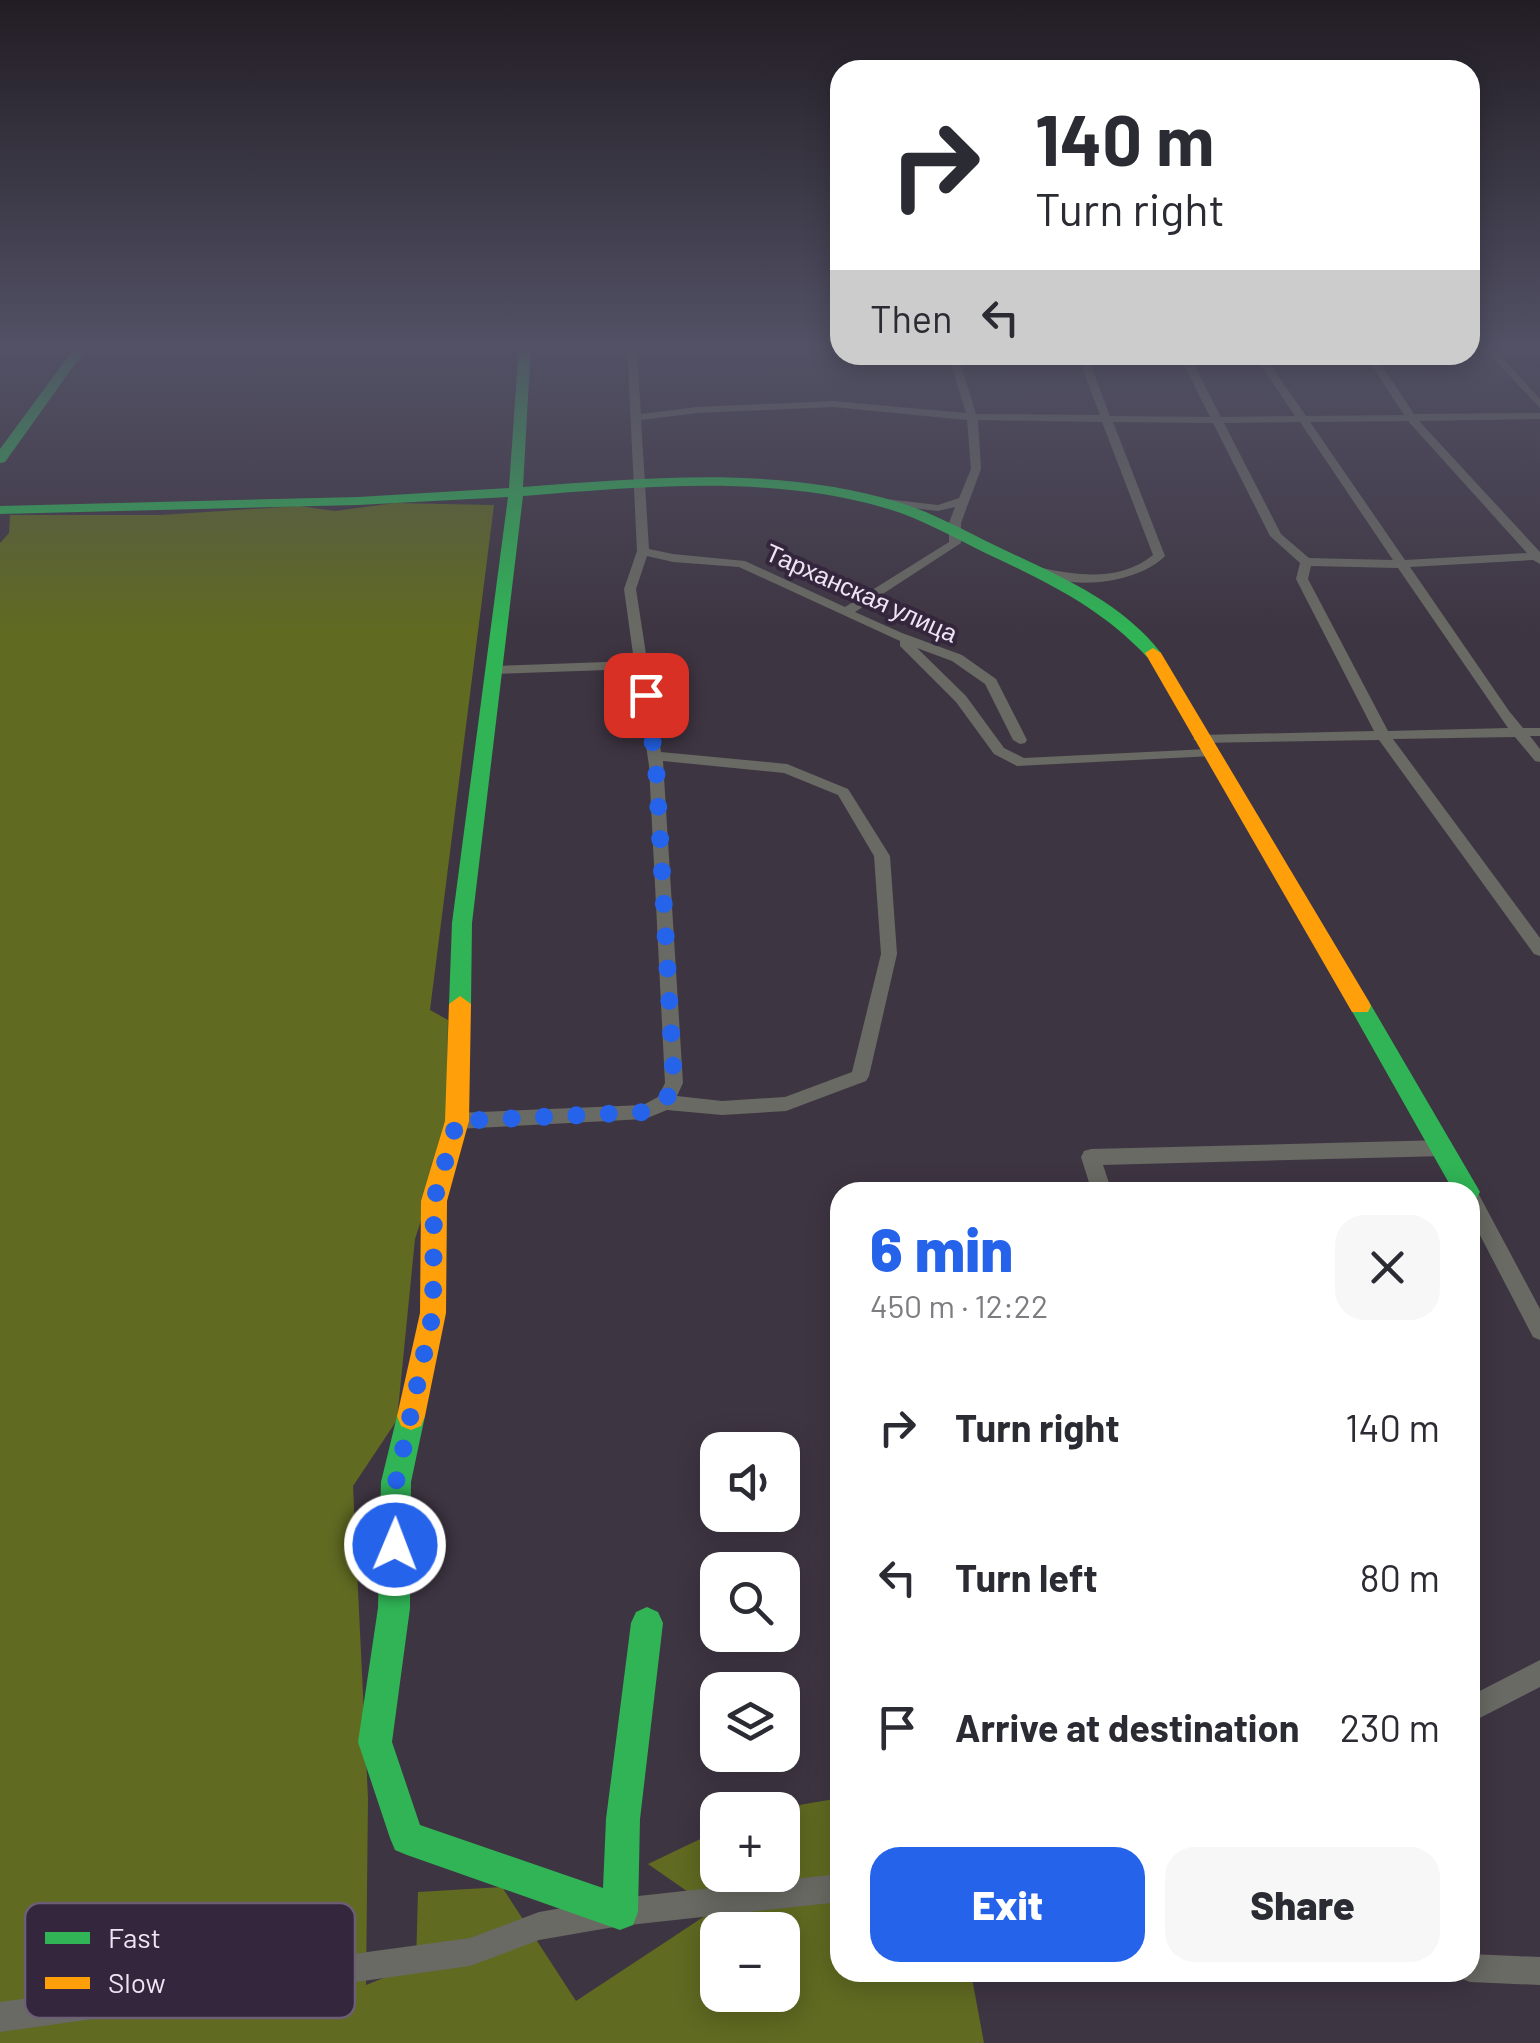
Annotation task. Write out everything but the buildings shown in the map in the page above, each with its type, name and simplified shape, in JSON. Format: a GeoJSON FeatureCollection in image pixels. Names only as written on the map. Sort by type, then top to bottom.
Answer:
{"type":"FeatureCollection","features":[{"type":"Feature","properties":{"kind":"main road"},"geometry":{"type":"LineString","coordinates":[[0,459],[15,438]]}},
{"type":"Feature","properties":{"kind":"main road"},"geometry":{"type":"LineString","coordinates":[[519,438],[516,492],[462,923],[457,1121],[434,1200],[433,1313],[396,1482],[394,1608],[375,1742],[406,1838],[620,1912],[623,1818],[647,1623]]}},
{"type":"Feature","properties":{"kind":"main road"},"geometry":{"type":"LineString","coordinates":[[0,510],[317,503],[640,484],[762,484],[878,501],[1036,570],[1090,595],[1135,632],[1154,654],[1204,746],[1462,1182]]}},
{"type":"Feature","properties":{"kind":"street"},"geometry":{"type":"LineString","coordinates":[[637,438],[644,551],[630,590],[655,756],[674,1083],[665,1102]]}},
{"type":"Feature","properties":{"kind":"street"},"geometry":{"type":"LineString","coordinates":[[847,612],[955,543],[952,532],[976,470],[974,438]]}},
{"type":"Feature","properties":{"kind":"street"},"geometry":{"type":"LineString","coordinates":[[1036,570],[1062,576],[1123,575],[1146,570],[1159,556],[1115,438]]}},
{"type":"Feature","properties":{"kind":"street"},"geometry":{"type":"LineString","coordinates":[[1224,438],[1276,536],[1306,562],[1401,564],[1539,558]]}},
{"type":"Feature","properties":{"kind":"street"},"geometry":{"type":"LineString","coordinates":[[1319,438],[1518,733],[1540,758]]}},
{"type":"Feature","properties":{"kind":"street"},"geometry":{"type":"LineString","coordinates":[[1430,438],[1539,558]]}},
{"type":"Feature","properties":{"kind":"street"},"geometry":{"type":"LineString","coordinates":[[878,501],[938,508],[962,500]]}},
{"type":"Feature","properties":{"kind":"street","name":"Тарханская улица"},"geometry":{"type":"LineString","coordinates":[[644,551],[673,558],[741,564],[926,652],[977,669],[991,682],[1020,740]]}},
{"type":"Feature","properties":{"kind":"street"},"geometry":{"type":"LineString","coordinates":[[1306,562],[1302,579],[1384,735],[1540,950]]}},
{"type":"Feature","properties":{"kind":"street"},"geometry":{"type":"LineString","coordinates":[[926,652],[1008,759],[1022,763],[1384,735],[1540,732]]}},
{"type":"Feature","properties":{"kind":"street"},"geometry":{"type":"LineString","coordinates":[[493,670],[642,665]]}},
{"type":"Feature","properties":{"kind":"street"},"geometry":{"type":"LineString","coordinates":[[457,1121],[645,1112],[665,1102],[722,1108],[786,1104],[860,1076],[888,954],[882,856],[843,792],[787,769],[655,756]]}},
{"type":"Feature","properties":{"kind":"street"},"geometry":{"type":"LineString","coordinates":[[1099,1182],[1091,1157],[1444,1148]]}},
{"type":"Feature","properties":{"kind":"street"},"geometry":{"type":"LineString","coordinates":[[1480,1216],[1540,1330]]}},
{"type":"Feature","properties":{"kind":"street"},"geometry":{"type":"LineString","coordinates":[[1480,1705],[1540,1673]]}},
{"type":"Feature","properties":{"kind":"street"},"geometry":{"type":"LineString","coordinates":[[355,1968],[470,1952],[540,1926],[620,1912],[830,1889]]}},
{"type":"Feature","properties":{"kind":"street"},"geometry":{"type":"LineString","coordinates":[[1480,1969],[1540,1972]]}},
{"type":"Feature","properties":{"kind":"street"},"geometry":{"type":"LineString","coordinates":[[0,2017],[25,2014]]}},
{"type":"Feature","properties":{"kind":"green space"},"geometry":{"type":"Polygon","coordinates":[[[395,503],[494,505],[430,1010],[448,1020],[446,1144],[415,1239],[397,1420],[353,1486],[368,1798],[366,1985],[416,1965],[418,1892],[502,1887],[576,2001],[700,1919],[700,2012],[800,2012],[800,1912],[711,1912],[714,1910],[648,1864],[700,1839],[700,1892],[800,1892],[800,1805],[830,1800],[830,1982],[973,1982],[984,2043],[0,2043],[0,543],[9,533],[10,515],[160,515],[299,506],[335,511],[395,503]]]}},
{"type":"Feature","properties":{"kind":"traffic: fast"},"geometry":{"type":"LineString","coordinates":[[0,459],[15,438]]}},
{"type":"Feature","properties":{"kind":"traffic: fast"},"geometry":{"type":"LineString","coordinates":[[460,1004],[462,923],[516,492],[519,438]]}},
{"type":"Feature","properties":{"kind":"traffic: fast"},"geometry":{"type":"LineString","coordinates":[[0,510],[409,499],[702,482],[819,490],[909,511],[1045,575],[1102,607],[1153,653]]}},
{"type":"Feature","properties":{"kind":"traffic: fast"},"geometry":{"type":"LineString","coordinates":[[1360,1006],[1461,1182]]}},
{"type":"Feature","properties":{"kind":"traffic: fast"},"geometry":{"type":"LineString","coordinates":[[411,1416],[396,1482],[394,1608],[375,1742],[407,1838],[620,1912],[623,1819],[647,1623]]}},
{"type":"Feature","properties":{"kind":"traffic: slow"},"geometry":{"type":"LineString","coordinates":[[1153,653],[1360,1006]]}},
{"type":"Feature","properties":{"kind":"traffic: slow"},"geometry":{"type":"LineString","coordinates":[[411,1416],[433,1313],[434,1201],[457,1121],[460,1004]]}},
{"type":"Feature","properties":{"kind":"route"},"geometry":{"type":"LineString","coordinates":[[395,1545],[396,1482],[433,1313],[434,1200],[457,1121],[645,1112],[665,1102],[674,1083],[656,766],[646,695]]}}]}
